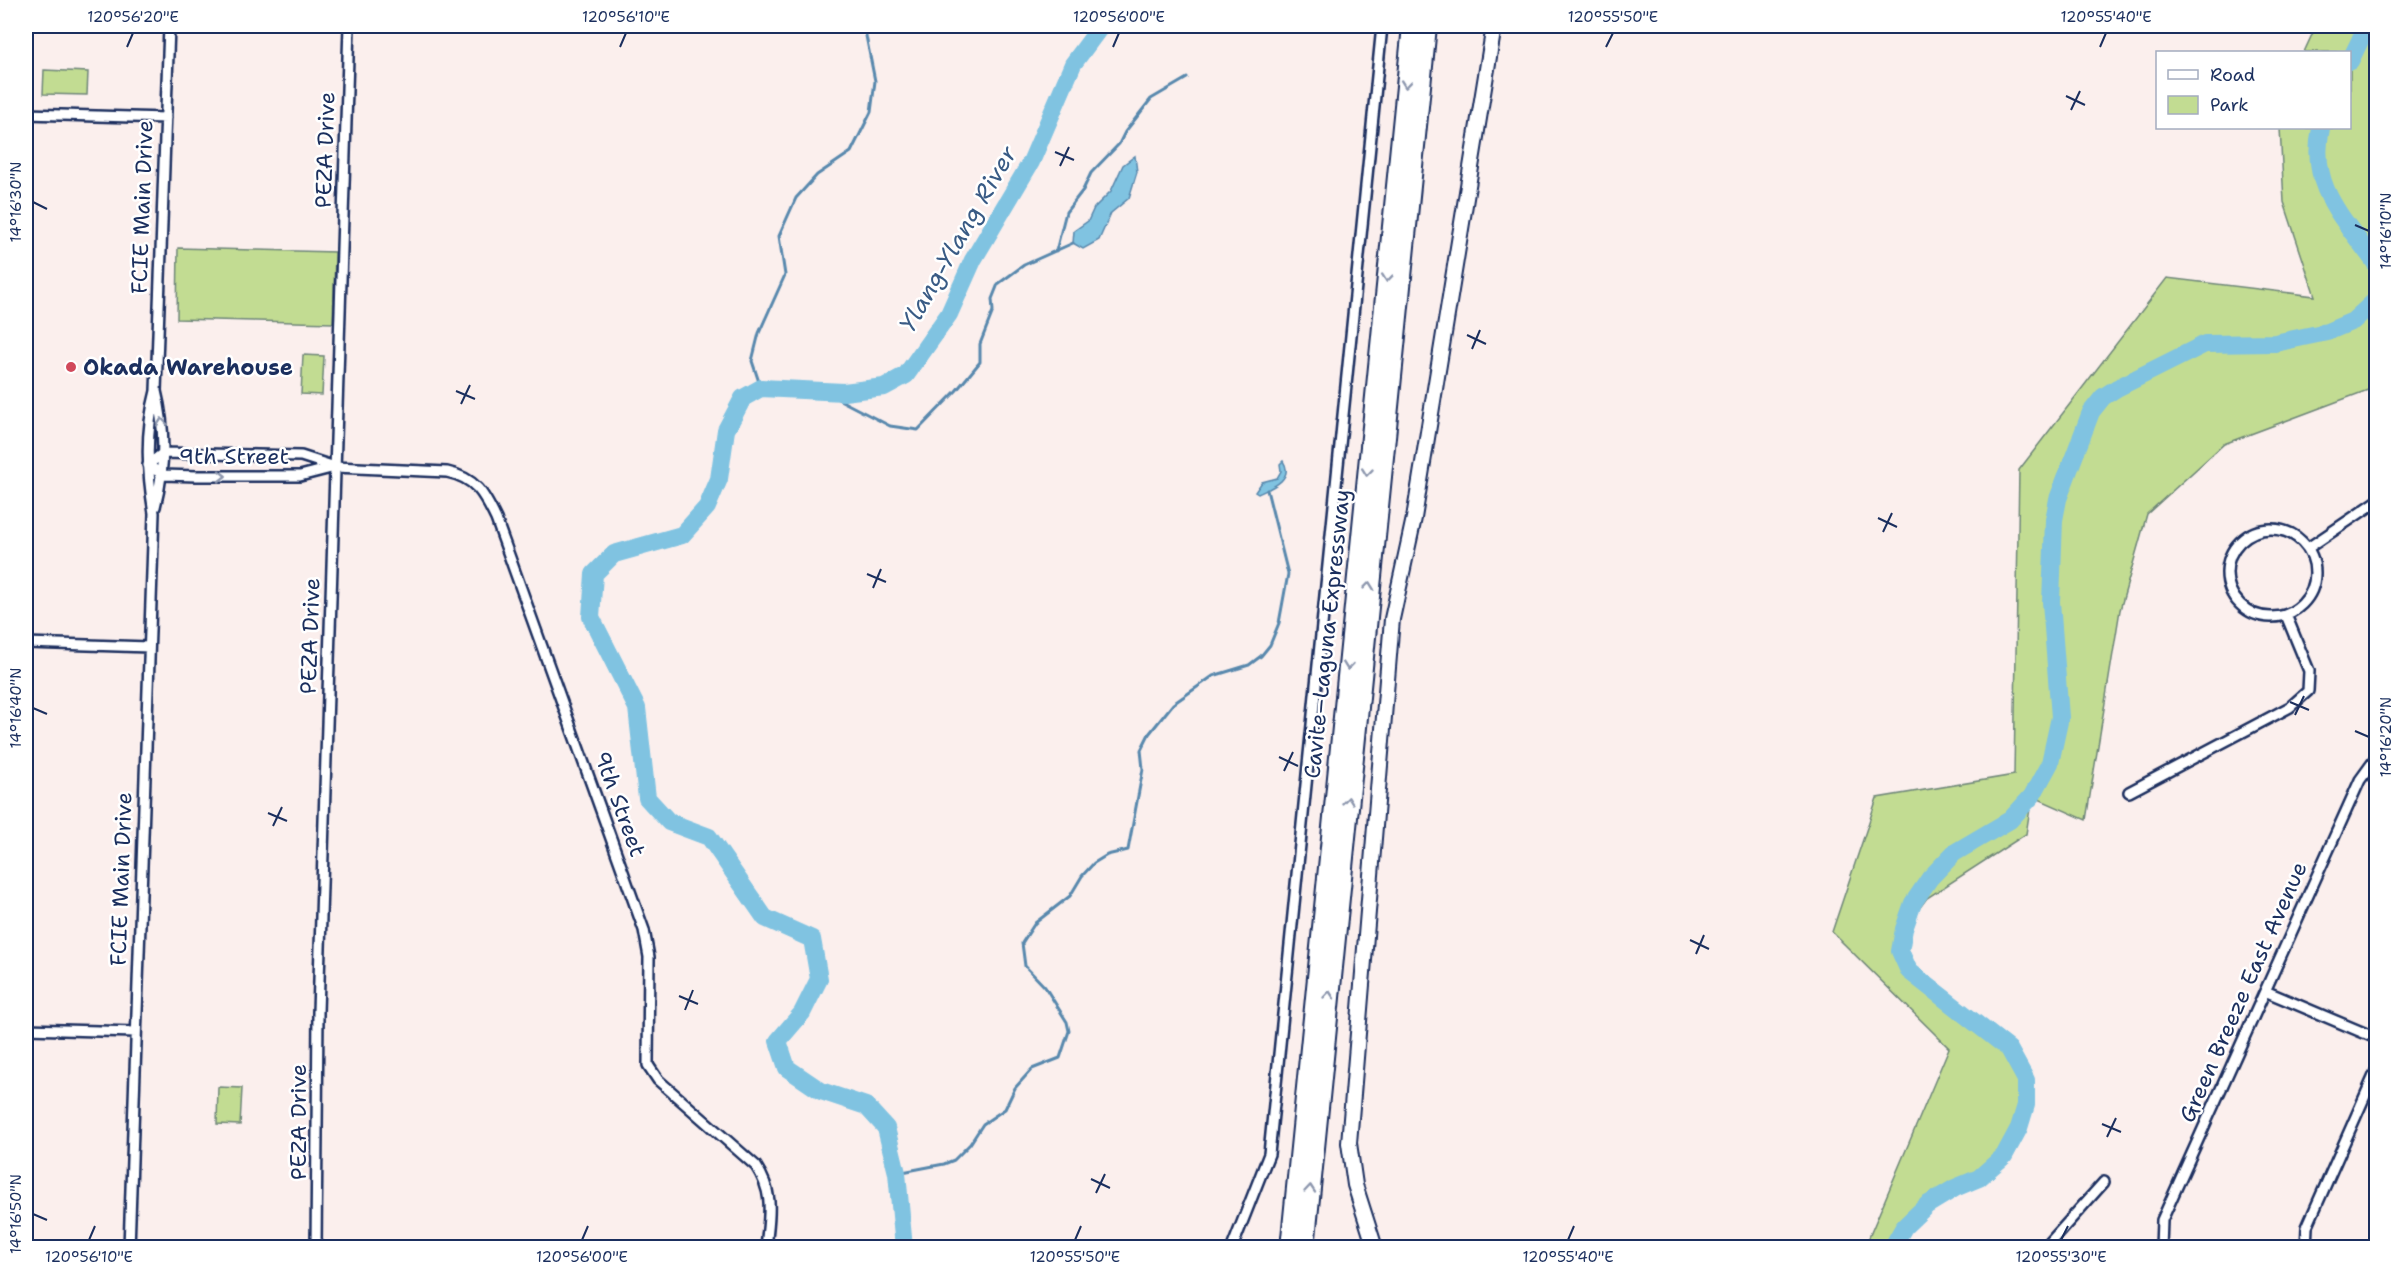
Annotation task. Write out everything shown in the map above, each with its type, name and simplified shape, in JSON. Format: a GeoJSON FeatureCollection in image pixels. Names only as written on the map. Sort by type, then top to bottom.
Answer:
{"type":"FeatureCollection","features":[{"type":"Feature","properties":{"kind":"highway","name":"Cavite–Laguna Expressway"},"geometry":{"type":"LineString","coordinates":[[1290,1248],[1412,26]]}},
{"type":"Feature","properties":{"kind":"highway","name":"Cavite–Laguna Expressway"},"geometry":{"type":"LineString","coordinates":[[1305,1248],[1427,26]]}},
{"type":"Feature","properties":{"kind":"street","name":"FCIE Main Drive"},"geometry":{"type":"LineString","coordinates":[[129,1248],[154,513],[148,465],[148,419],[156,391],[169,26]]}},
{"type":"Feature","properties":{"kind":"street","name":"PEZA Drive"},"geometry":{"type":"LineString","coordinates":[[316,1248],[318,1012],[349,26]]}},
{"type":"Feature","properties":{"kind":"street"},"geometry":{"type":"LineString","coordinates":[[1232,1248],[1269,1154],[1382,26]]}},
{"type":"Feature","properties":{"kind":"street"},"geometry":{"type":"LineString","coordinates":[[1375,1248],[1355,1185],[1348,1143],[1391,631],[1416,506],[1494,26]]}},
{"type":"Feature","properties":{"kind":"street"},"geometry":{"type":"LineString","coordinates":[[26,114],[166,118]]}},
{"type":"Feature","properties":{"kind":"street","name":"FCIE Main Drive"},"geometry":{"type":"LineString","coordinates":[[154,513],[163,475],[163,418],[156,391]]}},
{"type":"Feature","properties":{"kind":"street","name":"9th Street"},"geometry":{"type":"LineString","coordinates":[[335,467],[300,476],[163,475],[148,465],[163,453],[301,456],[335,467],[461,474],[474,482],[482,491],[496,519],[644,930],[649,957],[648,1065],[658,1080],[756,1167],[766,1181],[770,1195],[766,1248]]}},
{"type":"Feature","properties":{"kind":"street"},"geometry":{"type":"LineString","coordinates":[[2308,548],[2376,502]]}},
{"type":"Feature","properties":{"kind":"street"},"geometry":{"type":"LineString","coordinates":[[2269,528],[2284,530],[2297,537],[2308,548],[2314,560],[2313,587],[2307,599],[2286,615],[2264,616],[2243,607],[2233,596],[2227,581],[2229,559],[2241,540],[2254,532],[2269,528]]}},
{"type":"Feature","properties":{"kind":"street"},"geometry":{"type":"LineString","coordinates":[[2129,792],[2290,707],[2308,691],[2309,671],[2286,615]]}},
{"type":"Feature","properties":{"kind":"street"},"geometry":{"type":"LineString","coordinates":[[26,643],[149,647]]}},
{"type":"Feature","properties":{"kind":"street","name":"Green Breeze East Avenue"},"geometry":{"type":"LineString","coordinates":[[2161,1248],[2162,1220],[2360,780],[2376,758]]}},
{"type":"Feature","properties":{"kind":"street"},"geometry":{"type":"LineString","coordinates":[[2265,991],[2376,1038]]}},
{"type":"Feature","properties":{"kind":"street"},"geometry":{"type":"LineString","coordinates":[[26,1029],[136,1032]]}},
{"type":"Feature","properties":{"kind":"street"},"geometry":{"type":"LineString","coordinates":[[2306,1248],[2307,1227],[2376,1071]]}},
{"type":"Feature","properties":{"kind":"street"},"geometry":{"type":"LineString","coordinates":[[2046,1248],[2104,1182]]}},
{"type":"Feature","properties":{"kind":"green space"},"geometry":{"type":"Polygon","coordinates":[[[2316,26],[2376,26],[2374,132],[2376,135],[2376,387],[2224,444],[2147,514],[2120,610],[2086,820],[2032,796],[2026,834],[1927,898],[1904,929],[1900,951],[1909,971],[1954,1005],[1992,1028],[2026,1080],[2026,1104],[2019,1128],[2004,1156],[1979,1178],[1955,1188],[1927,1205],[1904,1227],[1892,1247],[1865,1247],[1949,1048],[1832,932],[1877,798],[2014,775],[2019,470],[2167,278],[2315,296],[2284,202],[2280,129],[2351,129],[2351,51],[2304,51],[2316,26]]]}},
{"type":"Feature","properties":{"kind":"green space"},"geometry":{"type":"Polygon","coordinates":[[[44,70],[88,72],[87,95],[43,94],[44,70]]]}},
{"type":"Feature","properties":{"kind":"green space"},"geometry":{"type":"Polygon","coordinates":[[[178,248],[335,252],[333,323],[177,319],[178,248]]]}},
{"type":"Feature","properties":{"kind":"green space"},"geometry":{"type":"Polygon","coordinates":[[[303,355],[324,356],[322,395],[301,394],[303,355]]]}},
{"type":"Feature","properties":{"kind":"green space"},"geometry":{"type":"Polygon","coordinates":[[[218,1087],[242,1088],[240,1125],[217,1124],[218,1087]]]}},
{"type":"Feature","properties":{"kind":"water"},"geometry":{"type":"Polygon","coordinates":[[[1135,156],[1137,172],[1129,198],[1111,213],[1099,240],[1083,249],[1073,243],[1074,231],[1088,221],[1094,208],[1111,191],[1123,165],[1135,156]]]}},
{"type":"Feature","properties":{"kind":"water"},"geometry":{"type":"Polygon","coordinates":[[[1283,461],[1286,467],[1284,478],[1269,489],[1258,494],[1255,492],[1262,482],[1277,478],[1281,471],[1280,464],[1283,461]]]}},
{"type":"Feature","properties":{"kind":"waterway"},"geometry":{"type":"LineString","coordinates":[[761,388],[752,361],[759,333],[785,275],[779,236],[796,198],[817,175],[851,152],[871,112],[875,81],[864,26]]}},
{"type":"Feature","properties":{"kind":"waterway","name":"Ylang-Ylang River"},"geometry":{"type":"LineString","coordinates":[[904,1248],[897,1173],[886,1128],[866,1106],[821,1091],[787,1068],[778,1041],[802,1013],[819,979],[812,939],[765,918],[709,837],[669,822],[647,798],[637,708],[591,617],[594,574],[614,554],[682,535],[707,507],[719,479],[726,430],[743,398],[761,388],[844,392],[884,387],[906,375],[949,314],[973,260],[1031,162],[1073,64],[1101,26]]}},
{"type":"Feature","properties":{"kind":"waterway"},"geometry":{"type":"LineString","coordinates":[[2351,59],[2367,26]]}},
{"type":"Feature","properties":{"kind":"waterway"},"geometry":{"type":"LineString","coordinates":[[1056,251],[1066,212],[1083,190],[1091,173],[1119,144],[1125,132],[1151,99],[1187,78]]}},
{"type":"Feature","properties":{"kind":"waterway"},"geometry":{"type":"LineString","coordinates":[[2321,129],[2318,149],[2324,185],[2341,217],[2376,264]]}},
{"type":"Feature","properties":{"kind":"waterway"},"geometry":{"type":"LineString","coordinates":[[800,389],[832,396],[890,426],[918,430],[956,391],[980,362],[980,344],[993,311],[992,299],[998,284],[1024,265],[1073,243]]}},
{"type":"Feature","properties":{"kind":"waterway"},"geometry":{"type":"LineString","coordinates":[[1892,1248],[1904,1227],[1927,1205],[1955,1188],[1979,1178],[2004,1156],[2019,1128],[2026,1105],[2026,1080],[2009,1049],[1909,971],[1900,951],[1904,929],[1913,903],[1930,878],[1954,853],[2010,820],[2032,796],[2050,763],[2060,717],[2051,602],[2054,520],[2058,499],[2091,412],[2103,397],[2117,388],[2205,344],[2275,343],[2327,332],[2353,321],[2376,300]]}},
{"type":"Feature","properties":{"kind":"waterway"},"geometry":{"type":"LineString","coordinates":[[897,1173],[954,1160],[970,1144],[983,1124],[1005,1109],[1015,1088],[1032,1069],[1060,1058],[1069,1031],[1067,1022],[1045,987],[1025,966],[1022,943],[1035,923],[1070,896],[1082,876],[1094,863],[1107,855],[1128,850],[1143,769],[1141,750],[1149,734],[1173,704],[1213,676],[1249,665],[1270,645],[1279,623],[1288,574],[1267,490]]}},
{"type":"Feature","properties":{"kind":"place","name":"Okada Warehouse"},"geometry":{"type":"Point","coordinates":[71,367]}}]}
